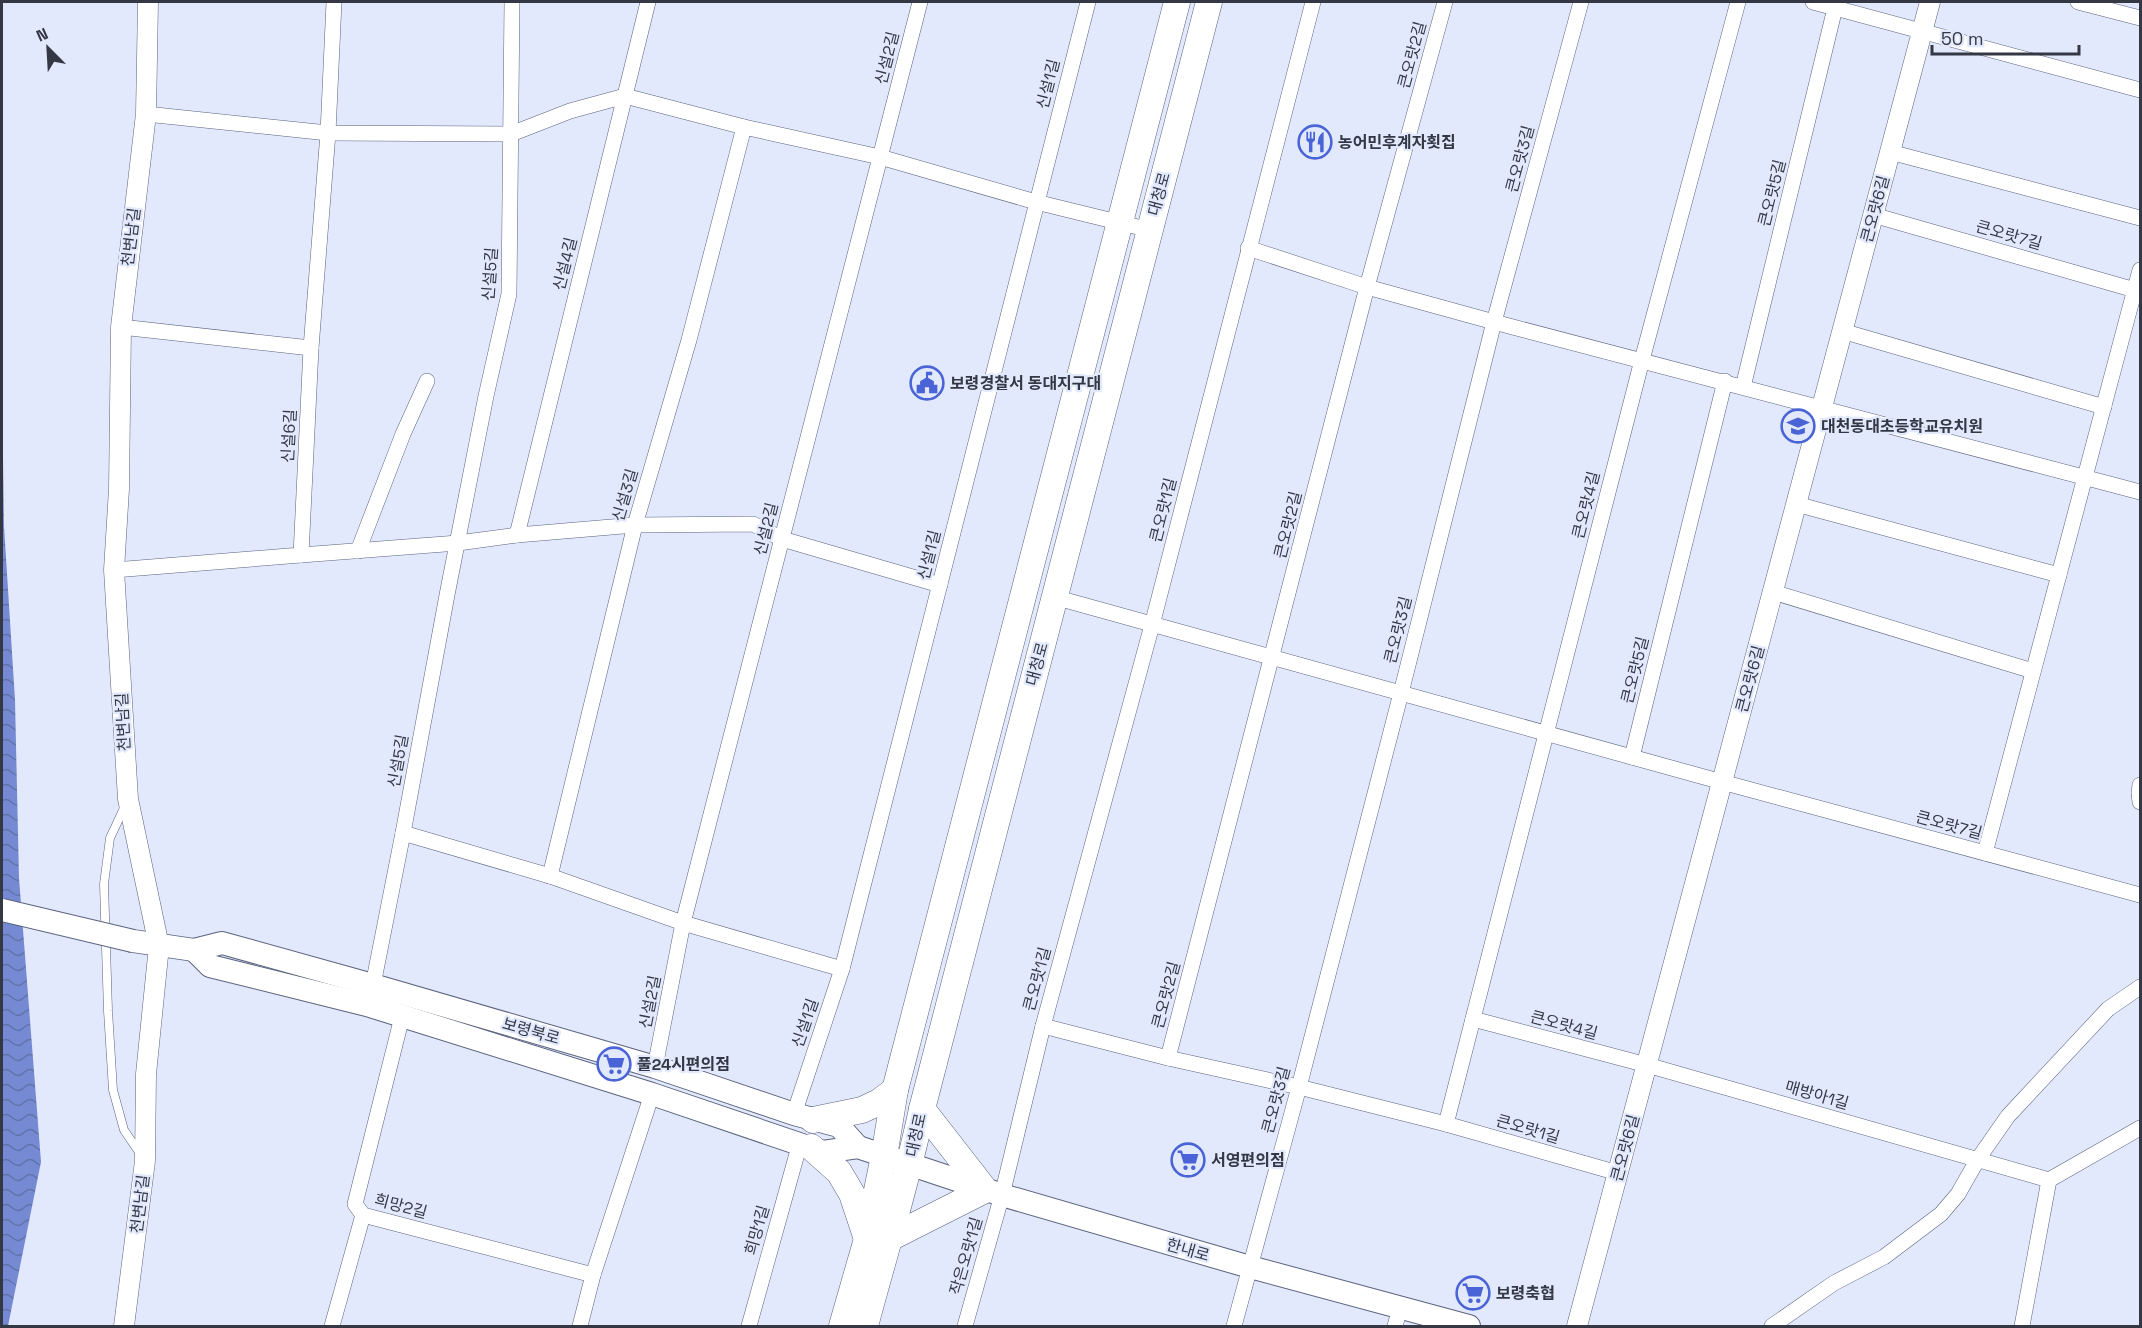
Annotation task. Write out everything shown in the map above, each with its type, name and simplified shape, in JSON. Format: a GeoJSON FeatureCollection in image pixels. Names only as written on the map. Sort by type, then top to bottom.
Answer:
{"type":"FeatureCollection","features":[{"type":"Feature","properties":{"kind":"main road","name":"대청로"},"geometry":{"type":"LineString","coordinates":[[865,1326],[877,1239],[884,1156],[895,1090],[1177,2]]}},
{"type":"Feature","properties":{"kind":"main road","name":"대청로"},"geometry":{"type":"LineString","coordinates":[[842,1326],[910,1165],[922,1109],[1209,2]]}},
{"type":"Feature","properties":{"kind":"main road","name":"보령북로"},"geometry":{"type":"LineString","coordinates":[[2,910],[159,946],[194,950],[222,943],[655,1067],[803,1117],[838,1126],[858,1147]]}},
{"type":"Feature","properties":{"kind":"main road","name":"보령북로"},"geometry":{"type":"LineString","coordinates":[[194,950],[210,966],[367,1005],[652,1094],[823,1152],[858,1147],[910,1165]]}},
{"type":"Feature","properties":{"kind":"main road"},"geometry":{"type":"LineString","coordinates":[[803,1117],[862,1110],[879,1102],[895,1090]]}},
{"type":"Feature","properties":{"kind":"main road"},"geometry":{"type":"LineString","coordinates":[[805,1145],[839,1172],[877,1239],[993,1193],[922,1109]]}},
{"type":"Feature","properties":{"kind":"main road","name":"한내로"},"geometry":{"type":"LineString","coordinates":[[910,1165],[993,1193],[1250,1268],[1397,1317],[1468,1326]]}},
{"type":"Feature","properties":{"kind":"street","name":"천변남길"},"geometry":{"type":"LineString","coordinates":[[124,1326],[145,1161],[146,1074],[159,946],[128,799],[114,570],[119,489],[121,327],[146,114],[148,2]]}},
{"type":"Feature","properties":{"kind":"street","name":"신설6길"},"geometry":{"type":"LineString","coordinates":[[301,555],[311,348],[328,133],[334,2]]}},
{"type":"Feature","properties":{"kind":"street","name":"신설5길"},"geometry":{"type":"LineString","coordinates":[[373,985],[486,396],[509,294],[512,2]]}},
{"type":"Feature","properties":{"kind":"street","name":"신설4길"},"geometry":{"type":"LineString","coordinates":[[517,535],[648,2]]}},
{"type":"Feature","properties":{"kind":"street","name":"신설2길"},"geometry":{"type":"LineString","coordinates":[[655,1067],[683,923],[920,2]]}},
{"type":"Feature","properties":{"kind":"street","name":"신설1길"},"geometry":{"type":"LineString","coordinates":[[803,1117],[1088,2]]}},
{"type":"Feature","properties":{"kind":"street","name":"큰오랏1길"},"geometry":{"type":"LineString","coordinates":[[993,1193],[1043,1026],[1152,625],[1313,2]]}},
{"type":"Feature","properties":{"kind":"street","name":"큰오랏2길"},"geometry":{"type":"LineString","coordinates":[[1168,1058],[1367,287],[1445,2]]}},
{"type":"Feature","properties":{"kind":"street","name":"큰오랏3길"},"geometry":{"type":"LineString","coordinates":[[1234,1326],[1401,693],[1494,322],[1581,2]]}},
{"type":"Feature","properties":{"kind":"street","name":"큰오랏4길"},"geometry":{"type":"LineString","coordinates":[[1446,1124],[1642,360],[1738,2]]}},
{"type":"Feature","properties":{"kind":"street"},"geometry":{"type":"LineString","coordinates":[[1813,2],[2140,90]]}},
{"type":"Feature","properties":{"kind":"street","name":"큰오랏6길"},"geometry":{"type":"LineString","coordinates":[[1577,1326],[1930,2]]}},
{"type":"Feature","properties":{"kind":"street"},"geometry":{"type":"LineString","coordinates":[[2078,2],[2140,18]]}},
{"type":"Feature","properties":{"kind":"street","name":"큰오랏5길"},"geometry":{"type":"LineString","coordinates":[[1743,387],[1835,8]]}},
{"type":"Feature","properties":{"kind":"street"},"geometry":{"type":"LineString","coordinates":[[146,114],[328,133],[512,134],[570,111],[625,96],[744,127],[880,157],[1036,202],[1150,230]]}},
{"type":"Feature","properties":{"kind":"street","name":"신설3길"},"geometry":{"type":"LineString","coordinates":[[550,876],[635,525],[689,340],[744,127]]}},
{"type":"Feature","properties":{"kind":"street"},"geometry":{"type":"LineString","coordinates":[[1890,152],[2140,218]]}},
{"type":"Feature","properties":{"kind":"street","name":"큰오랏7길"},"geometry":{"type":"LineString","coordinates":[[1873,215],[2135,290]]}},
{"type":"Feature","properties":{"kind":"street"},"geometry":{"type":"LineString","coordinates":[[1248,248],[1367,287],[1494,322],[2140,492]]}},
{"type":"Feature","properties":{"kind":"street","name":"큰오랏7길"},"geometry":{"type":"LineString","coordinates":[[1054,597],[1984,853],[2140,270]]}},
{"type":"Feature","properties":{"kind":"street"},"geometry":{"type":"LineString","coordinates":[[121,327],[311,348]]}},
{"type":"Feature","properties":{"kind":"street"},"geometry":{"type":"LineString","coordinates":[[1842,331],[2104,407]]}},
{"type":"Feature","properties":{"kind":"street"},"geometry":{"type":"LineString","coordinates":[[358,551],[403,434],[427,381]]}},
{"type":"Feature","properties":{"kind":"street","name":"큰오랏5길"},"geometry":{"type":"LineString","coordinates":[[1632,757],[1725,381]]}},
{"type":"Feature","properties":{"kind":"street"},"geometry":{"type":"LineString","coordinates":[[1796,504],[2059,574]]}},
{"type":"Feature","properties":{"kind":"street"},"geometry":{"type":"LineString","coordinates":[[114,570],[458,543],[517,535],[635,525],[753,524],[782,539],[940,585]]}},
{"type":"Feature","properties":{"kind":"street"},"geometry":{"type":"LineString","coordinates":[[1773,592],[2033,671]]}},
{"type":"Feature","properties":{"kind":"street"},"geometry":{"type":"LineString","coordinates":[[2140,785],[2140,802]]}},
{"type":"Feature","properties":{"kind":"street"},"geometry":{"type":"LineString","coordinates":[[403,833],[550,876],[683,923],[842,969]]}},
{"type":"Feature","properties":{"kind":"street"},"geometry":{"type":"LineString","coordinates":[[1984,853],[2140,895]]}},
{"type":"Feature","properties":{"kind":"street"},"geometry":{"type":"LineString","coordinates":[[1772,1326],[1834,1283],[1884,1257],[1941,1214],[1958,1194],[1978,1159],[2008,1116],[2108,1009],[2140,987]]}},
{"type":"Feature","properties":{"kind":"street","name":"희망2길"},"geometry":{"type":"LineString","coordinates":[[402,1017],[355,1204],[363,1215],[593,1275]]}},
{"type":"Feature","properties":{"kind":"street","name":"큰오랏4길"},"geometry":{"type":"LineString","coordinates":[[1473,1019],[1647,1065]]}},
{"type":"Feature","properties":{"kind":"street","name":"큰오랏1길"},"geometry":{"type":"LineString","coordinates":[[1043,1026],[1168,1058],[1299,1086],[1446,1124],[1618,1173]]}},
{"type":"Feature","properties":{"kind":"street","name":"매방아1길"},"geometry":{"type":"LineString","coordinates":[[1647,1065],[2049,1180]]}},
{"type":"Feature","properties":{"kind":"street"},"geometry":{"type":"LineString","coordinates":[[580,1326],[593,1275],[652,1094]]}},
{"type":"Feature","properties":{"kind":"street"},"geometry":{"type":"LineString","coordinates":[[2022,1326],[2049,1180],[2140,1128]]}},
{"type":"Feature","properties":{"kind":"street","name":"희망1길"},"geometry":{"type":"LineString","coordinates":[[748,1326],[805,1145]]}},
{"type":"Feature","properties":{"kind":"street","name":"작은오랏1길"},"geometry":{"type":"LineString","coordinates":[[965,1326],[993,1193]]}},
{"type":"Feature","properties":{"kind":"street"},"geometry":{"type":"LineString","coordinates":[[332,1326],[363,1215]]}},
{"type":"Feature","properties":{"kind":"lane"},"geometry":{"type":"LineString","coordinates":[[128,799],[110,838],[104,884],[108,1011],[113,1090],[123,1130],[145,1161]]}},
{"type":"Feature","properties":{"kind":"water"},"geometry":{"type":"Polygon","coordinates":[[[2,386],[4,526],[15,700],[19,878],[41,1162],[8,1326],[2,1326],[2,386]]]}},
{"type":"Feature","properties":{"kind":"place","name":"농어민후계자횟집"},"geometry":{"type":"Point","coordinates":[1315,142]}},
{"type":"Feature","properties":{"kind":"place","name":"보령경찰서 동대지구대"},"geometry":{"type":"Point","coordinates":[927,383]}},
{"type":"Feature","properties":{"kind":"place","name":"대천동대초등학교유치원"},"geometry":{"type":"Point","coordinates":[1798,426]}},
{"type":"Feature","properties":{"kind":"place","name":"풀24시편의점"},"geometry":{"type":"Point","coordinates":[614,1064]}},
{"type":"Feature","properties":{"kind":"place","name":"서영편의점"},"geometry":{"type":"Point","coordinates":[1188,1160]}},
{"type":"Feature","properties":{"kind":"place","name":"보령축협"},"geometry":{"type":"Point","coordinates":[1473,1293]}}]}
